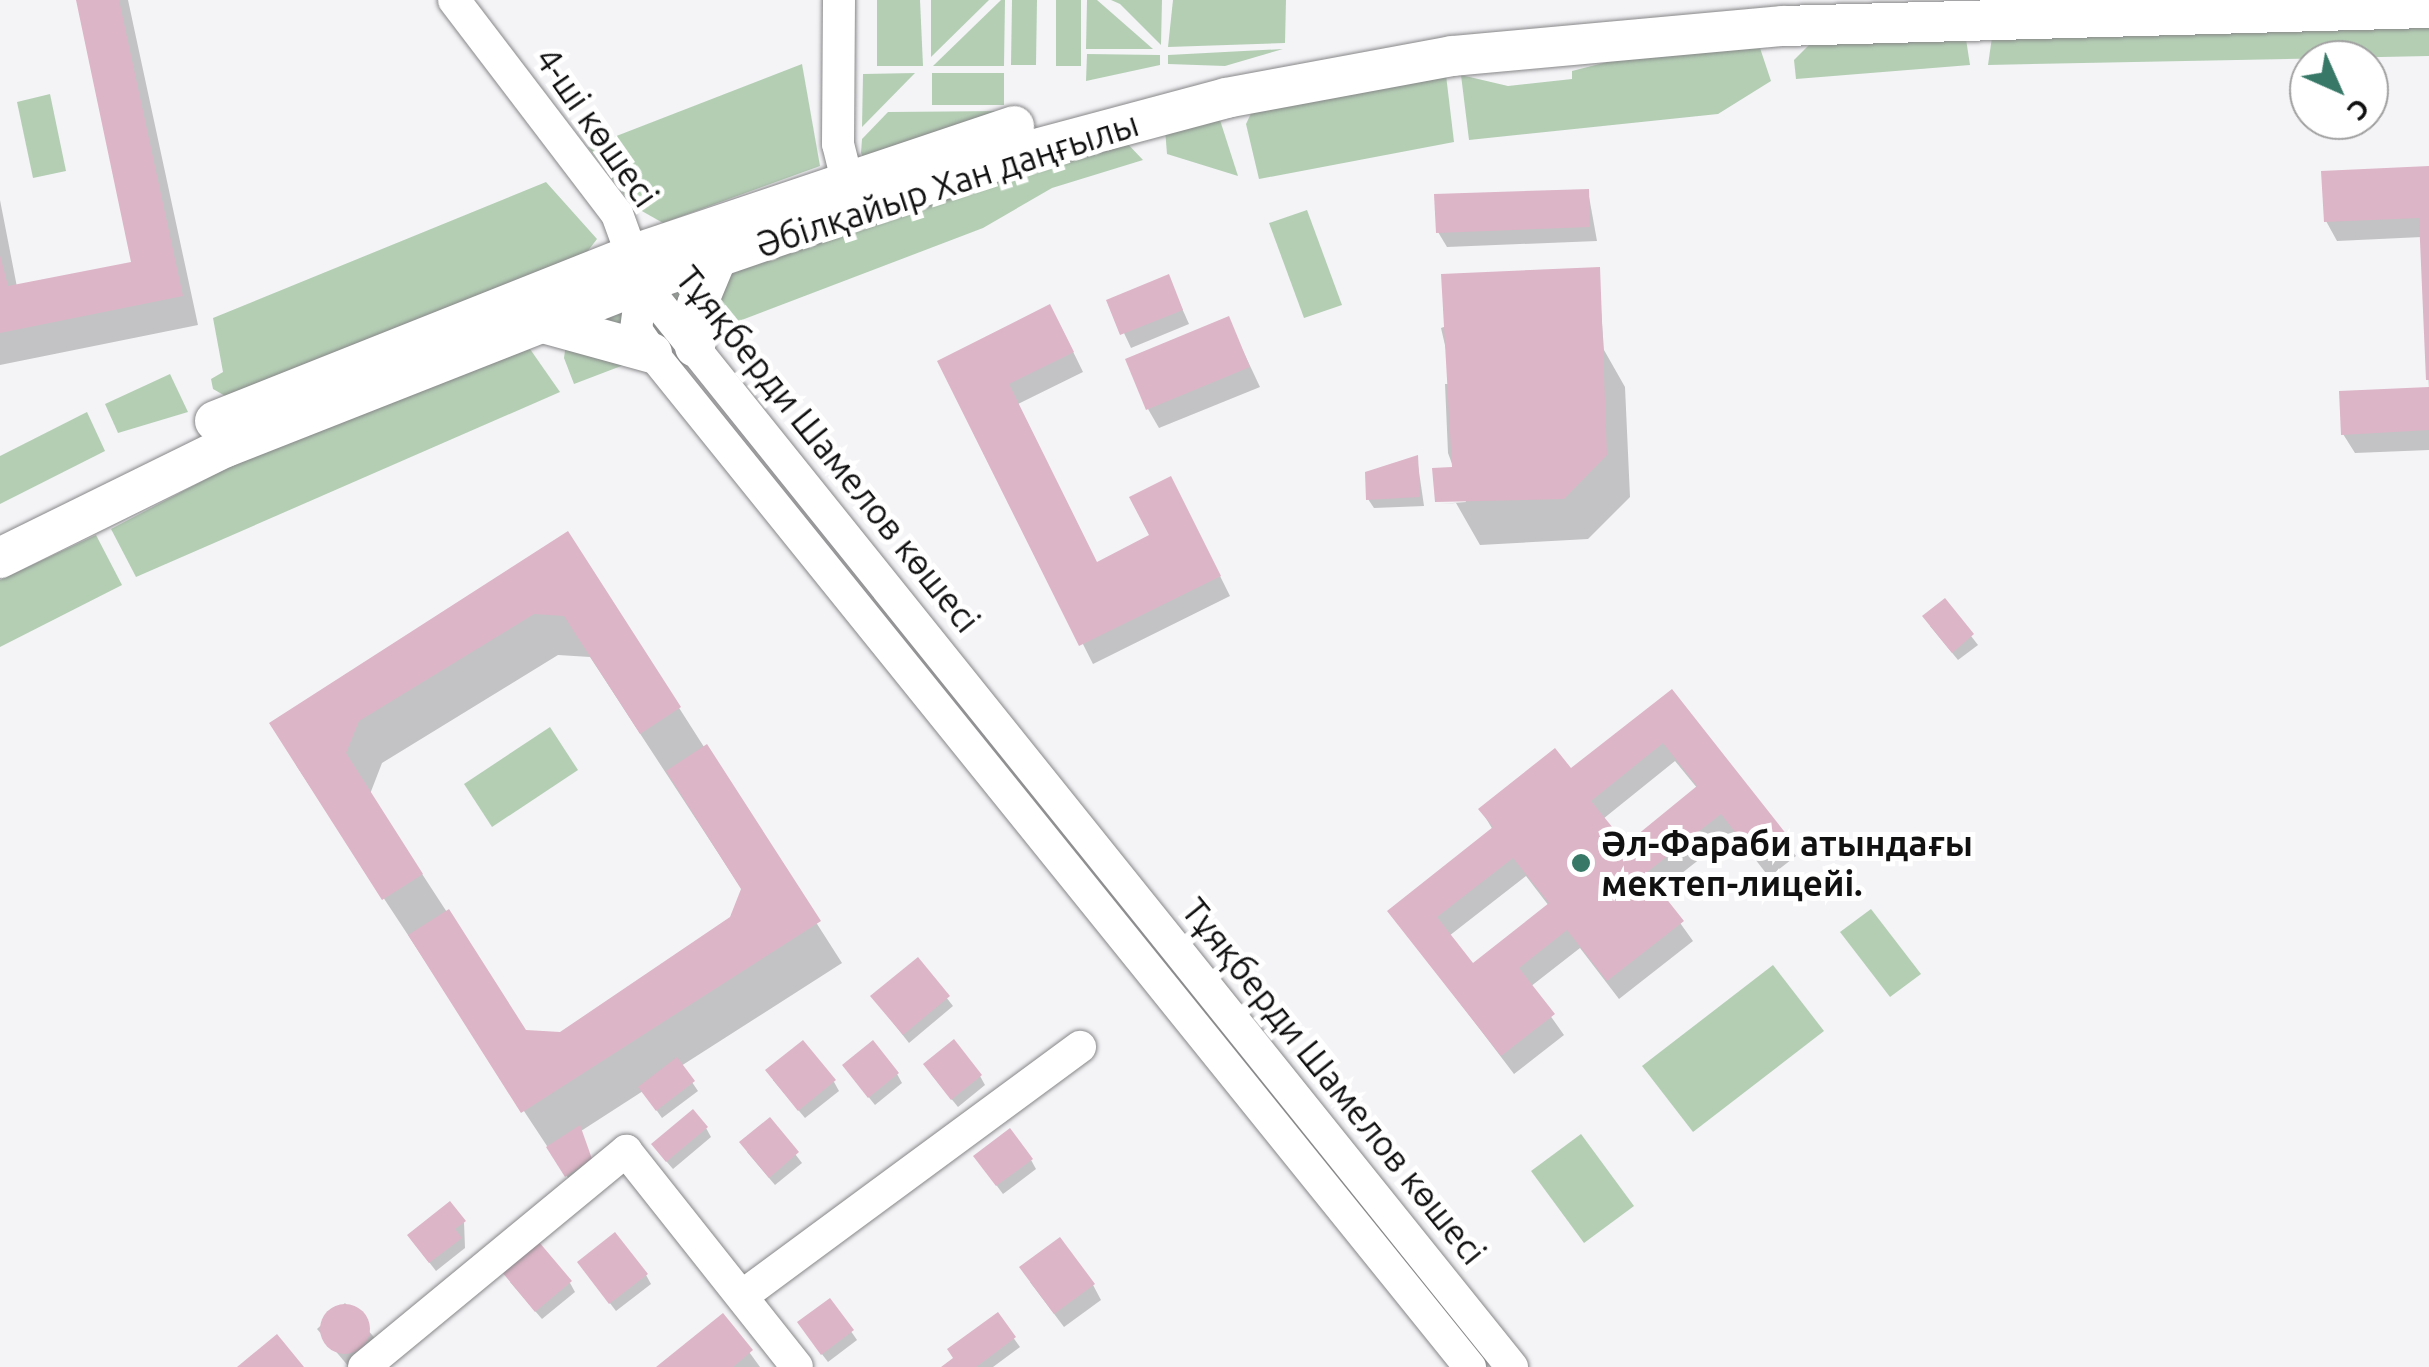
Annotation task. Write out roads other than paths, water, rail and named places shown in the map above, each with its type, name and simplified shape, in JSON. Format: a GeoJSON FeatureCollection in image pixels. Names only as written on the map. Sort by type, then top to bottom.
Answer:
{"type":"FeatureCollection","features":[{"type":"Feature","properties":{"kind":"main road","name":"Әбілқайыр Хан даңғылы"},"geometry":{"type":"LineString","coordinates":[[0,529],[215,422],[638,269],[848,181],[1010,128],[1291,56],[1448,31],[1801,0]]}},
{"type":"Feature","properties":{"kind":"main road","name":"Әбілқайыр Хан даңғылы"},"geometry":{"type":"LineString","coordinates":[[0,558],[226,447],[542,323],[638,269],[715,262],[1123,123],[1452,56],[1803,25],[2429,8]]}},
{"type":"Feature","properties":{"kind":"main road"},"geometry":{"type":"LineString","coordinates":[[695,347],[697,306],[715,262]]}},
{"type":"Feature","properties":{"kind":"main road"},"geometry":{"type":"LineString","coordinates":[[542,323],[652,352]]}},
{"type":"Feature","properties":{"kind":"street","name":"4-ші көшесі"},"geometry":{"type":"LineString","coordinates":[[454,0],[617,214],[638,269]]}},
{"type":"Feature","properties":{"kind":"street"},"geometry":{"type":"LineString","coordinates":[[839,0],[838,144],[848,181]]}},
{"type":"Feature","properties":{"kind":"street","name":"Тұяқберди Шамелов көшесі"},"geometry":{"type":"LineString","coordinates":[[638,269],[695,347],[1512,1367]]}},
{"type":"Feature","properties":{"kind":"street","name":"Тұяқберди Шамелов көшесі"},"geometry":{"type":"LineString","coordinates":[[638,269],[636,330],[652,352],[1208,1051],[1470,1367]]}},
{"type":"Feature","properties":{"kind":"street"},"geometry":{"type":"LineString","coordinates":[[1208,1051],[1239,1028]]}},
{"type":"Feature","properties":{"kind":"street"},"geometry":{"type":"LineString","coordinates":[[742,1296],[1080,1047]]}},
{"type":"Feature","properties":{"kind":"street"},"geometry":{"type":"LineString","coordinates":[[364,1367],[626,1152],[792,1365]]}},
{"type":"Feature","properties":{"kind":"place","name":"Әл-Фараби атындағы мектеп-лицейі."},"geometry":{"type":"Point","coordinates":[1581,863]}}]}
